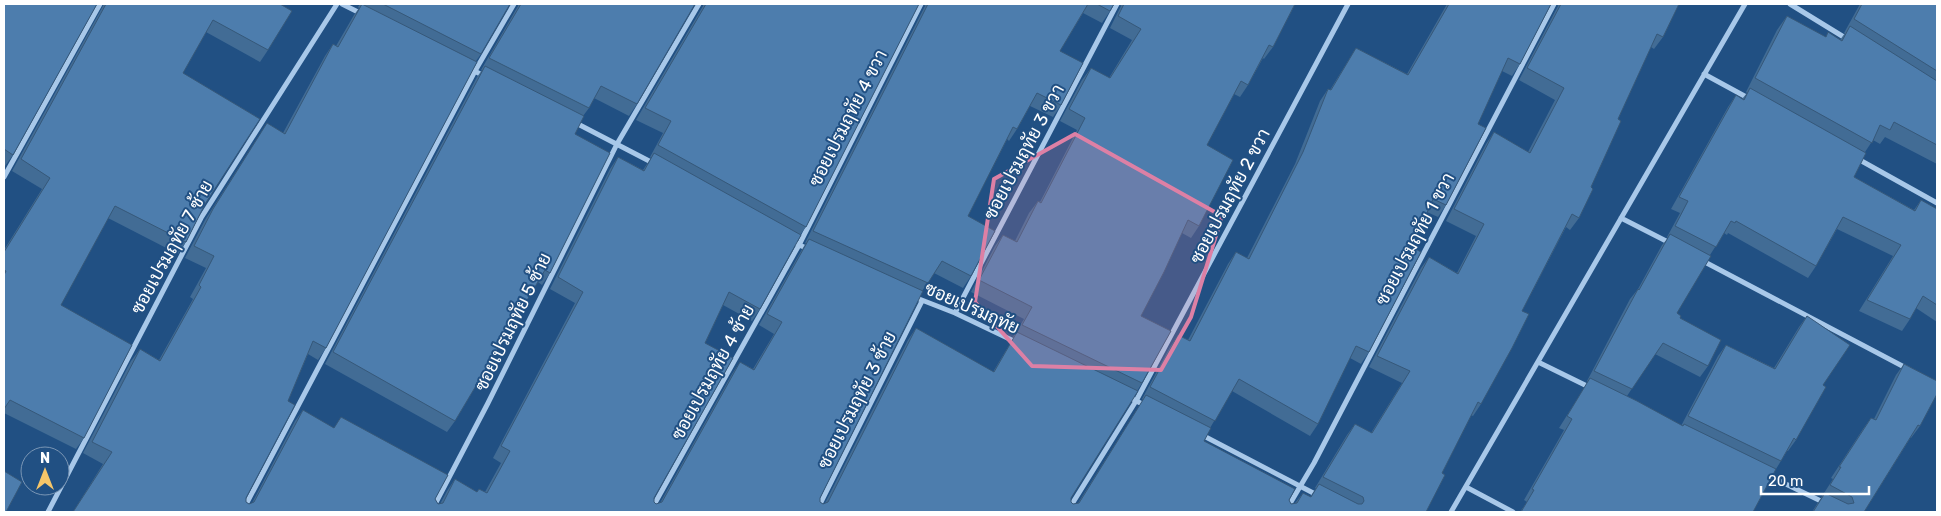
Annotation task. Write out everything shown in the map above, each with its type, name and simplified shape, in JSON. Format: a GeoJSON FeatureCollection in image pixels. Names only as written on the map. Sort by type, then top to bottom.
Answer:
{"type":"FeatureCollection","features":[{"type":"Feature","properties":{"kind":"street"},"geometry":{"type":"LineString","coordinates":[[4,177],[100,4]]}},
{"type":"Feature","properties":{"kind":"street","name":"ซอยเปรมฤทัย 7 ซ้าย"},"geometry":{"type":"LineString","coordinates":[[48,512],[201,218],[337,4]]}},
{"type":"Feature","properties":{"kind":"street"},"geometry":{"type":"LineString","coordinates":[[342,4],[369,17]]}},
{"type":"Feature","properties":{"kind":"street"},"geometry":{"type":"LineString","coordinates":[[242,512],[475,71],[514,4]]}},
{"type":"Feature","properties":{"kind":"street","name":"ซอยเปรมฤทัย 5 ซ้าย"},"geometry":{"type":"LineString","coordinates":[[431,512],[488,403],[617,144],[698,4]]}},
{"type":"Feature","properties":{"kind":"street","name":"ซอยเปรมฤทัย 4 ขวา"},"geometry":{"type":"LineString","coordinates":[[799,245],[921,4]]}},
{"type":"Feature","properties":{"kind":"street","name":"ซอยเปรมฤทัย 3 ขวา"},"geometry":{"type":"LineString","coordinates":[[955,312],[1117,4]]}},
{"type":"Feature","properties":{"kind":"street","name":"ซอยเปรมฤทัย 2 ขวา"},"geometry":{"type":"LineString","coordinates":[[1067,512],[1136,401],[1348,4]]}},
{"type":"Feature","properties":{"kind":"street","name":"ซอยเปรมฤทัย 1 ขวา"},"geometry":{"type":"LineString","coordinates":[[1285,512],[1314,463],[1554,4]]}},
{"type":"Feature","properties":{"kind":"street"},"geometry":{"type":"LineString","coordinates":[[1451,512],[1744,4]]}},
{"type":"Feature","properties":{"kind":"street"},"geometry":{"type":"LineString","coordinates":[[1790,4],[1855,45]]}},
{"type":"Feature","properties":{"kind":"street"},"geometry":{"type":"LineString","coordinates":[[457,62],[493,80]]}},
{"type":"Feature","properties":{"kind":"street"},"geometry":{"type":"LineString","coordinates":[[1704,74],[1756,102]]}},
{"type":"Feature","properties":{"kind":"street"},"geometry":{"type":"LineString","coordinates":[[564,116],[660,168]]}},
{"type":"Feature","properties":{"kind":"street"},"geometry":{"type":"LineString","coordinates":[[1851,155],[1937,203]]}},
{"type":"Feature","properties":{"kind":"street"},"geometry":{"type":"LineString","coordinates":[[1621,218],[1674,245]]}},
{"type":"Feature","properties":{"kind":"street"},"geometry":{"type":"LineString","coordinates":[[782,235],[817,253]]}},
{"type":"Feature","properties":{"kind":"street","name":"ซอยเปรมฤทัย 4 ซ้าย"},"geometry":{"type":"LineString","coordinates":[[650,512],[799,245]]}},
{"type":"Feature","properties":{"kind":"street"},"geometry":{"type":"LineString","coordinates":[[1692,255],[1911,370]]}},
{"type":"Feature","properties":{"kind":"street","name":"ซอยเปรมฤทัย"},"geometry":{"type":"LineString","coordinates":[[905,293],[955,312],[1024,346]]}},
{"type":"Feature","properties":{"kind":"street","name":"ซอยเปรมฤทัย 3 ซ้าย"},"geometry":{"type":"LineString","coordinates":[[816,512],[922,301]]}},
{"type":"Feature","properties":{"kind":"street"},"geometry":{"type":"LineString","coordinates":[[1538,362],[1592,389]]}},
{"type":"Feature","properties":{"kind":"street"},"geometry":{"type":"LineString","coordinates":[[1119,392],[1153,410]]}},
{"type":"Feature","properties":{"kind":"street"},"geometry":{"type":"LineString","coordinates":[[1196,432],[1326,499]]}},
{"type":"Feature","properties":{"kind":"street"},"geometry":{"type":"LineString","coordinates":[[1762,473],[1834,508]]}},
{"type":"Feature","properties":{"kind":"street"},"geometry":{"type":"LineString","coordinates":[[1466,487],[1513,512]]}},
{"type":"Feature","properties":{"kind":"highlighted area"},"geometry":{"type":"Polygon","coordinates":[[[1075,134],[1222,216],[1191,317],[1161,370],[1032,366],[975,302],[994,179],[1075,134]]]}},
{"type":"Feature","properties":{"kind":"building"},"geometry":{"type":"Polygon","coordinates":[[[4,4],[97,4],[13,155],[4,149],[4,4]]]}},
{"type":"Feature","properties":{"kind":"building"},"geometry":{"type":"Polygon","coordinates":[[[106,4],[280,4],[292,11],[268,50],[213,20],[183,73],[260,119],[205,204],[186,242],[115,206],[61,305],[132,345],[84,438],[10,400],[4,409],[4,275],[6,271],[4,270],[4,252],[50,178],[21,159],[106,4]]]}},
{"type":"Feature","properties":{"kind":"building"},"geometry":{"type":"Polygon","coordinates":[[[362,4],[477,62],[326,348],[313,341],[288,401],[295,405],[246,498],[246,502],[249,504],[254,502],[303,410],[334,428],[341,417],[448,475],[435,499],[438,504],[443,503],[455,479],[477,492],[479,489],[487,493],[510,451],[501,446],[583,292],[558,277],[618,157],[644,171],[654,153],[801,235],[760,309],[729,292],[705,343],[733,358],[654,498],[656,504],[662,502],[740,362],[754,370],[782,322],[767,314],[809,239],[923,291],[820,498],[820,502],[823,504],[828,502],[916,328],[994,372],[1017,332],[1138,391],[1071,498],[1073,504],[1079,503],[1146,395],[1211,428],[1204,441],[1295,489],[1289,500],[1291,504],[1297,503],[1303,493],[1311,497],[1319,484],[1358,504],[1362,504],[1364,501],[1363,497],[1323,477],[1355,424],[1372,433],[1410,371],[1377,356],[1429,257],[1458,274],[1484,224],[1454,209],[1494,132],[1530,153],[1564,88],[1527,68],[1561,4],[1679,4],[1663,37],[1657,34],[1618,119],[1621,121],[1579,218],[1572,214],[1522,311],[1529,314],[1481,404],[1478,402],[1442,473],[1445,475],[1426,512],[73,512],[112,452],[92,442],[140,349],[160,361],[201,287],[199,285],[214,256],[194,246],[213,209],[267,123],[285,134],[333,44],[338,47],[362,4]]]}},
{"type":"Feature","properties":{"kind":"building"},"geometry":{"type":"Polygon","coordinates":[[[383,4],[510,4],[481,54],[383,4]]]}},
{"type":"Feature","properties":{"kind":"building"},"geometry":{"type":"Polygon","coordinates":[[[521,4],[695,4],[637,104],[601,86],[589,108],[489,58],[521,4]]]}},
{"type":"Feature","properties":{"kind":"building"},"geometry":{"type":"Polygon","coordinates":[[[706,4],[919,4],[806,227],[658,145],[671,121],[645,108],[706,4]]]}},
{"type":"Feature","properties":{"kind":"building"},"geometry":{"type":"Polygon","coordinates":[[[928,4],[1088,4],[1060,51],[1083,63],[1061,105],[1037,93],[1017,129],[1013,127],[968,216],[995,231],[971,276],[942,261],[928,283],[813,231],[928,4]]]}},
{"type":"Feature","properties":{"kind":"building"},"geometry":{"type":"Polygon","coordinates":[[[1097,4],[1114,4],[1110,11],[1097,4]]]}},
{"type":"Feature","properties":{"kind":"building"},"geometry":{"type":"Polygon","coordinates":[[[1124,4],[1295,4],[1273,47],[1269,45],[1248,85],[1241,81],[1207,145],[1233,160],[1199,226],[1188,220],[1141,316],[1171,331],[1142,383],[1022,325],[1032,307],[979,280],[1003,235],[1017,242],[1038,201],[1041,203],[1085,118],[1069,109],[1091,68],[1110,78],[1141,29],[1118,16],[1124,4]]]}},
{"type":"Feature","properties":{"kind":"building"},"geometry":{"type":"Polygon","coordinates":[[[1449,4],[1551,4],[1520,64],[1508,58],[1478,124],[1486,128],[1446,205],[1433,199],[1412,247],[1421,252],[1369,352],[1356,346],[1318,424],[1239,379],[1215,421],[1150,387],[1178,335],[1190,341],[1236,252],[1249,259],[1303,152],[1328,89],[1331,90],[1356,48],[1408,75],[1449,4]]]}},
{"type":"Feature","properties":{"kind":"building"},"geometry":{"type":"Polygon","coordinates":[[[1862,4],[1937,4],[1937,71],[1854,19],[1862,4]]]}},
{"type":"Feature","properties":{"kind":"building"},"geometry":{"type":"Polygon","coordinates":[[[1787,16],[1826,37],[1828,32],[1842,41],[1850,26],[1937,81],[1937,145],[1894,122],[1890,130],[1880,125],[1872,143],[1755,78],[1787,16]]]}},
{"type":"Feature","properties":{"kind":"building"},"geometry":{"type":"Polygon","coordinates":[[[485,66],[584,116],[575,134],[610,153],[550,273],[545,270],[455,421],[333,352],[485,66]]]}},
{"type":"Feature","properties":{"kind":"building"},"geometry":{"type":"Polygon","coordinates":[[[1750,88],[1866,153],[1854,177],[1915,211],[1921,200],[1937,209],[1937,305],[1923,296],[1910,319],[1867,300],[1901,245],[1843,217],[1816,266],[1736,221],[1735,223],[1731,221],[1716,247],[1675,226],[1688,201],[1679,197],[1736,95],[1744,100],[1750,88]]]}},
{"type":"Feature","properties":{"kind":"building"},"geometry":{"type":"Polygon","coordinates":[[[1670,234],[1711,256],[1677,313],[1681,316],[1680,318],[1721,340],[1708,366],[1663,343],[1632,389],[1594,371],[1670,234]]]}},
{"type":"Feature","properties":{"kind":"building"},"geometry":{"type":"Polygon","coordinates":[[[1807,316],[1850,345],[1823,385],[1826,387],[1796,440],[1794,438],[1781,461],[1688,416],[1726,345],[1775,369],[1807,316]]]}},
{"type":"Feature","properties":{"kind":"building"},"geometry":{"type":"Polygon","coordinates":[[[1904,364],[1937,381],[1937,394],[1920,426],[1918,425],[1864,512],[1813,512],[1825,493],[1848,504],[1854,503],[1852,497],[1830,485],[1841,467],[1839,467],[1871,418],[1876,420],[1904,364]]]}},
{"type":"Feature","properties":{"kind":"building"},"geometry":{"type":"Polygon","coordinates":[[[1590,378],[1683,426],[1684,424],[1776,469],[1753,512],[1521,512],[1572,419],[1567,416],[1590,378]]]}},
{"type":"Feature","properties":{"kind":"building"},"geometry":{"type":"Polygon","coordinates":[[[4,471],[20,481],[20,486],[6,512],[4,512],[4,471]]]}}]}
